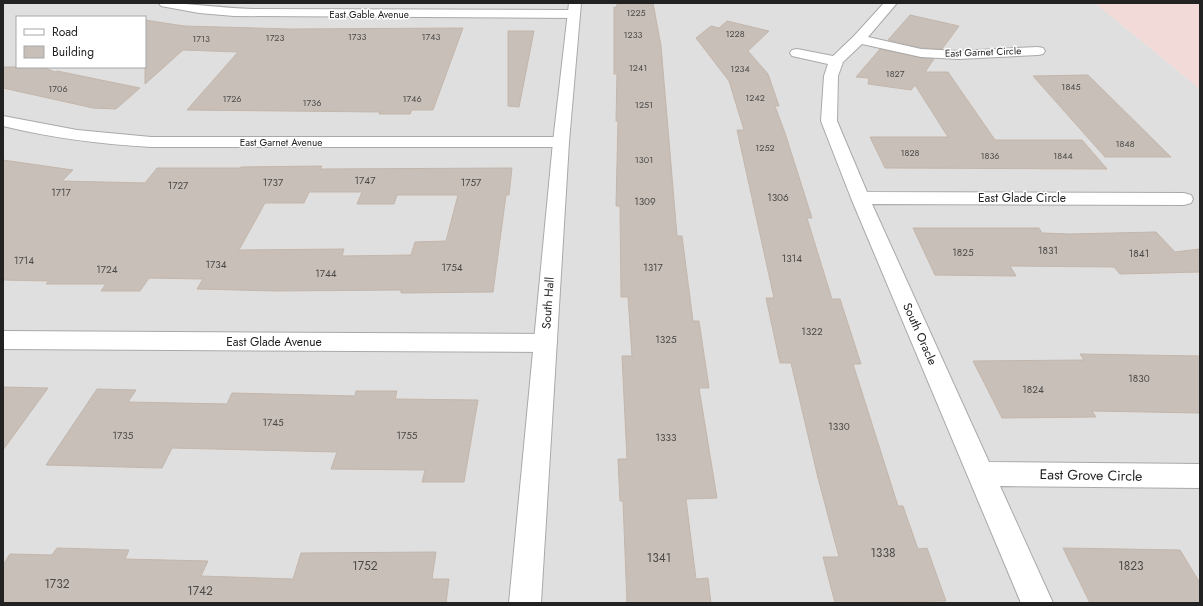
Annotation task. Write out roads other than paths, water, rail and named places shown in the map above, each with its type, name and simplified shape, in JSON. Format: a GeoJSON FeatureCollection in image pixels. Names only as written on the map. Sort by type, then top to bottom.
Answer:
{"type":"FeatureCollection","features":[{"type":"Feature","properties":{"kind":"street","name":"East Gable Avenue"},"geometry":{"type":"LineString","coordinates":[[165,3],[203,10],[575,9]]}},
{"type":"Feature","properties":{"kind":"street"},"geometry":{"type":"LineString","coordinates":[[797,53],[836,61],[859,39],[891,3]]}},
{"type":"Feature","properties":{"kind":"street","name":"South Hall"},"geometry":{"type":"LineString","coordinates":[[526,603],[561,142],[575,9]]}},
{"type":"Feature","properties":{"kind":"street","name":"East Garnet Circle"},"geometry":{"type":"LineString","coordinates":[[859,39],[921,52],[959,55],[1038,51]]}},
{"type":"Feature","properties":{"kind":"street","name":"South Oracle"},"geometry":{"type":"LineString","coordinates":[[836,61],[831,76],[828,121],[860,198],[1037,603]]}},
{"type":"Feature","properties":{"kind":"street","name":"East Garnet Avenue"},"geometry":{"type":"LineString","coordinates":[[3,122],[37,130],[85,138],[151,142],[561,142]]}},
{"type":"Feature","properties":{"kind":"street","name":"East Glade Circle"},"geometry":{"type":"LineString","coordinates":[[860,198],[1184,199]]}},
{"type":"Feature","properties":{"kind":"street","name":"East Glade Avenue"},"geometry":{"type":"LineString","coordinates":[[3,340],[545,343]]}},
{"type":"Feature","properties":{"kind":"street","name":"East Grove Circle"},"geometry":{"type":"LineString","coordinates":[[981,474],[1200,476]]}}]}
